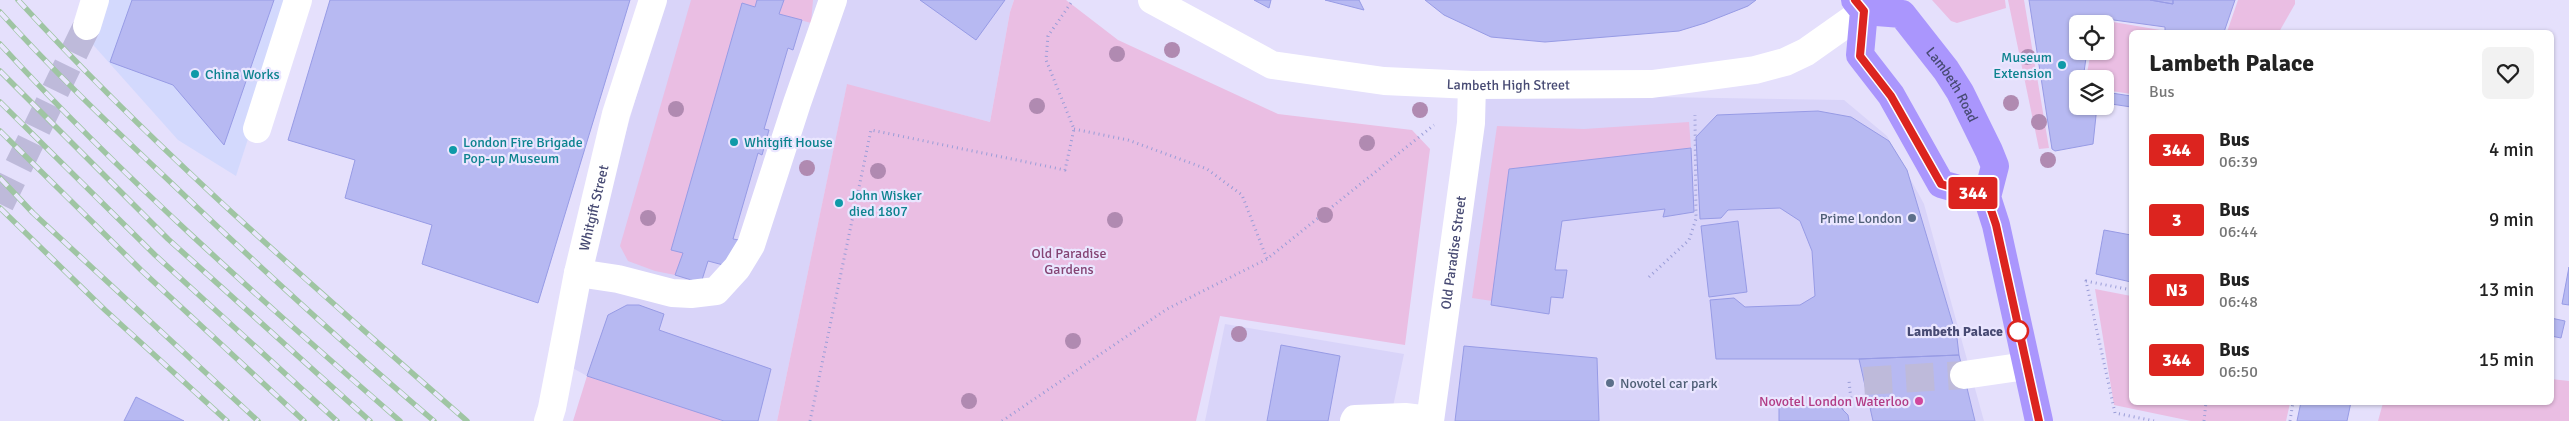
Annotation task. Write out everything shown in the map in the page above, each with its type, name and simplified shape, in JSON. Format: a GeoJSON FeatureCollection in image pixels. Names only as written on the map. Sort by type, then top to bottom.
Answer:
{"type":"FeatureCollection","features":[{"type":"Feature","properties":{"kind":"main road","name":"Lambeth Road"},"geometry":{"type":"LineString","coordinates":[[1860,5],[1902,14],[1946,70],[1960,92],[1995,166],[1987,198]]}},
{"type":"Feature","properties":{"kind":"main road"},"geometry":{"type":"LineString","coordinates":[[1860,5],[1860,56],[1891,96],[1941,184],[1987,198],[1996,225],[2039,421]]}},
{"type":"Feature","properties":{"kind":"street"},"geometry":{"type":"LineString","coordinates":[[87,26],[95,0]]}},
{"type":"Feature","properties":{"kind":"street"},"geometry":{"type":"LineString","coordinates":[[257,130],[298,0]]}},
{"type":"Feature","properties":{"kind":"street","name":"Whitgift Street"},"geometry":{"type":"LineString","coordinates":[[548,421],[578,273],[616,114],[653,0]]}},
{"type":"Feature","properties":{"kind":"street"},"geometry":{"type":"LineString","coordinates":[[578,273],[618,279],[672,293],[691,294],[716,291],[737,268],[751,245],[833,0]]}},
{"type":"Feature","properties":{"kind":"street","name":"Lambeth High Street"},"geometry":{"type":"LineString","coordinates":[[1152,0],[1272,65],[1384,81],[1472,85],[1652,84],[1755,70],[1785,62],[1806,52],[1860,5]]}},
{"type":"Feature","properties":{"kind":"street","name":"Old Paradise Street"},"geometry":{"type":"LineString","coordinates":[[1430,420],[1471,123],[1472,85]]}},
{"type":"Feature","properties":{"kind":"street"},"geometry":{"type":"LineString","coordinates":[[1964,376],[2026,366]]}},
{"type":"Feature","properties":{"kind":"street"},"geometry":{"type":"LineString","coordinates":[[1354,421],[1355,419],[1405,417],[1430,420]]}},
{"type":"Feature","properties":{"kind":"path"},"geometry":{"type":"LineString","coordinates":[[810,421],[871,130],[1065,170],[1074,129],[1046,60],[1048,36],[1073,0]]}},
{"type":"Feature","properties":{"kind":"path"},"geometry":{"type":"LineString","coordinates":[[1649,277],[1689,240],[1696,219],[1695,114]]}},
{"type":"Feature","properties":{"kind":"path"},"geometry":{"type":"LineString","coordinates":[[1002,421],[1167,309],[1267,259],[1440,120]]}},
{"type":"Feature","properties":{"kind":"path"},"geometry":{"type":"LineString","coordinates":[[1074,129],[1128,140],[1207,169],[1242,195],[1267,259]]}},
{"type":"Feature","properties":{"kind":"path"},"geometry":{"type":"LineString","coordinates":[[2129,290],[2086,281],[2115,413],[2154,421]]}},
{"type":"Feature","properties":{"kind":"path"},"geometry":{"type":"LineString","coordinates":[[1842,409],[1851,400],[1849,381]]}},
{"type":"Feature","properties":{"kind":"path"},"geometry":{"type":"LineString","coordinates":[[2204,421],[2206,405]]}},
{"type":"Feature","properties":{"kind":"path"},"geometry":{"type":"LineString","coordinates":[[2290,421],[2293,405]]}},
{"type":"Feature","properties":{"kind":"shaded area","name":"China Works"},"geometry":{"type":"Polygon","coordinates":[[[101,0],[293,0],[236,176],[178,140],[87,38],[101,0]]]}},
{"type":"Feature","properties":{"kind":"shaded area"},"geometry":{"type":"Polygon","coordinates":[[[664,0],[1014,0],[1010,12],[990,122],[847,85],[777,421],[724,421],[587,376],[560,361],[664,0]]]}},
{"type":"Feature","properties":{"kind":"shaded area"},"geometry":{"type":"Polygon","coordinates":[[[1481,94],[1844,100],[1887,136],[1924,204],[1984,421],[1439,421],[1481,94]]]}},
{"type":"Feature","properties":{"kind":"shaded area"},"geometry":{"type":"Polygon","coordinates":[[[1225,324],[1404,354],[1390,421],[1205,421],[1225,324]]]}},
{"type":"Feature","properties":{"kind":"green space"},"geometry":{"type":"Polygon","coordinates":[[[691,0],[757,0],[755,7],[742,3],[671,250],[683,253],[675,275],[655,271],[628,261],[620,246],[691,0]]]}},
{"type":"Feature","properties":{"kind":"green space"},"geometry":{"type":"Polygon","coordinates":[[[784,0],[813,0],[811,23],[779,14],[784,0]]]}},
{"type":"Feature","properties":{"kind":"green space","name":"Old Paradise Gardens"},"geometry":{"type":"Polygon","coordinates":[[[1014,0],[1066,0],[1118,40],[1278,114],[1412,130],[1430,149],[1405,345],[1220,316],[1196,421],[777,421],[847,84],[990,122],[1010,12],[1014,0]]]}},
{"type":"Feature","properties":{"kind":"green space"},"geometry":{"type":"Polygon","coordinates":[[[1932,0],[2005,0],[2006,8],[1957,23],[1951,21],[1932,0]]]}},
{"type":"Feature","properties":{"kind":"green space"},"geometry":{"type":"Polygon","coordinates":[[[2008,0],[2024,0],[2049,148],[2039,149],[2008,0]]]}},
{"type":"Feature","properties":{"kind":"green space"},"geometry":{"type":"Polygon","coordinates":[[[2238,0],[2295,0],[2295,4],[2280,30],[2228,30],[2238,0]]]}},
{"type":"Feature","properties":{"kind":"green space"},"geometry":{"type":"Polygon","coordinates":[[[2114,22],[2160,30],[2129,30],[2129,94],[2114,91],[2114,70],[2088,70],[2089,60],[2114,60],[2114,22]]]}},
{"type":"Feature","properties":{"kind":"green space"},"geometry":{"type":"Polygon","coordinates":[[[1689,122],[1691,148],[1509,169],[1492,301],[1472,298],[1497,126],[1584,129],[1689,122]]]}},
{"type":"Feature","properties":{"kind":"green space"},"geometry":{"type":"Polygon","coordinates":[[[2095,289],[2129,296],[2129,405],[2290,405],[2286,421],[2191,421],[2114,405],[2095,289]]]}},
{"type":"Feature","properties":{"kind":"green space"},"geometry":{"type":"Polygon","coordinates":[[[587,376],[724,421],[573,421],[587,376]]]}},
{"type":"Feature","properties":{"kind":"green space"},"geometry":{"type":"Polygon","coordinates":[[[2554,379],[2569,381],[2569,421],[2378,421],[2382,405],[2554,405],[2554,379]]]}},
{"type":"Feature","properties":{"kind":"building","name":"China Works"},"geometry":{"type":"Polygon","coordinates":[[[132,0],[274,0],[224,145],[173,85],[110,62],[132,0]]]}},
{"type":"Feature","properties":{"kind":"building","name":"London Fire Brigade Pop-up Museum"},"geometry":{"type":"Polygon","coordinates":[[[330,0],[630,0],[538,303],[422,264],[432,225],[345,198],[355,160],[288,140],[330,0]]]}},
{"type":"Feature","properties":{"kind":"building","name":"Whitgift House"},"geometry":{"type":"Polygon","coordinates":[[[757,0],[784,0],[779,14],[802,20],[793,50],[788,48],[764,129],[769,130],[762,155],[758,153],[733,239],[739,240],[731,267],[708,261],[701,283],[675,275],[683,253],[671,250],[742,3],[755,7],[757,0]]]}},
{"type":"Feature","properties":{"kind":"building"},"geometry":{"type":"Polygon","coordinates":[[[920,0],[1005,0],[976,40],[920,0]]]}},
{"type":"Feature","properties":{"kind":"building"},"geometry":{"type":"Polygon","coordinates":[[[1254,0],[1271,0],[1269,8],[1254,0]]]}},
{"type":"Feature","properties":{"kind":"building"},"geometry":{"type":"Polygon","coordinates":[[[1325,0],[1359,0],[1364,10],[1325,0]]]}},
{"type":"Feature","properties":{"kind":"building"},"geometry":{"type":"Polygon","coordinates":[[[1425,0],[1756,0],[1748,6],[1679,31],[1545,42],[1491,37],[1444,15],[1425,0]]]}},
{"type":"Feature","properties":{"kind":"building","name":"Museum Extension"},"geometry":{"type":"Polygon","coordinates":[[[2029,0],[2150,0],[2173,4],[2173,0],[2235,0],[2225,30],[2165,30],[2165,27],[2114,20],[2114,15],[2069,15],[2069,60],[2086,60],[2084,70],[2069,70],[2069,115],[2096,115],[2093,144],[2055,151],[2052,149],[2029,0]]]}},
{"type":"Feature","properties":{"kind":"building"},"geometry":{"type":"Polygon","coordinates":[[[2150,0],[2173,0],[2173,4],[2150,0]]]}},
{"type":"Feature","properties":{"kind":"building"},"geometry":{"type":"Polygon","coordinates":[[[2114,93],[2129,96],[2129,107],[2114,104],[2114,93]]]}},
{"type":"Feature","properties":{"kind":"building"},"geometry":{"type":"Polygon","coordinates":[[[1818,111],[1851,117],[1889,141],[1907,170],[1957,338],[1959,355],[1859,359],[1716,359],[1710,300],[1734,298],[1745,307],[1800,305],[1815,296],[1812,251],[1800,221],[1780,208],[1728,210],[1721,218],[1700,219],[1696,137],[1717,115],[1818,111]]]}},
{"type":"Feature","properties":{"kind":"building"},"geometry":{"type":"Polygon","coordinates":[[[1691,148],[1694,212],[1663,217],[1665,209],[1562,221],[1555,270],[1567,270],[1563,298],[1551,297],[1549,314],[1491,305],[1509,169],[1691,148]]]}},
{"type":"Feature","properties":{"kind":"building"},"geometry":{"type":"Polygon","coordinates":[[[1738,221],[1747,292],[1709,297],[1701,226],[1738,221]]]}},
{"type":"Feature","properties":{"kind":"building"},"geometry":{"type":"Polygon","coordinates":[[[2104,230],[2129,235],[2129,282],[2096,274],[2104,230]]]}},
{"type":"Feature","properties":{"kind":"building"},"geometry":{"type":"Polygon","coordinates":[[[2569,267],[2569,305],[2562,304],[2569,267]]]}},
{"type":"Feature","properties":{"kind":"building"},"geometry":{"type":"Polygon","coordinates":[[[627,305],[639,305],[664,314],[659,330],[771,369],[758,421],[724,421],[587,376],[608,315],[627,305]]]}},
{"type":"Feature","properties":{"kind":"building"},"geometry":{"type":"Polygon","coordinates":[[[2554,319],[2565,321],[2561,338],[2554,337],[2554,319]]]}},
{"type":"Feature","properties":{"kind":"building"},"geometry":{"type":"Polygon","coordinates":[[[1281,345],[1340,356],[1328,421],[1267,421],[1281,345]]]}},
{"type":"Feature","properties":{"kind":"building"},"geometry":{"type":"Polygon","coordinates":[[[1464,346],[1597,358],[1599,421],[1455,421],[1464,346]]]}},
{"type":"Feature","properties":{"kind":"building","name":"Novotel London Waterloo"},"geometry":{"type":"Polygon","coordinates":[[[1959,355],[1975,421],[1873,421],[1859,359],[1959,355]]]}},
{"type":"Feature","properties":{"kind":"building"},"geometry":{"type":"Polygon","coordinates":[[[136,397],[184,421],[124,421],[136,397]]]}},
{"type":"Feature","properties":{"kind":"building"},"geometry":{"type":"Polygon","coordinates":[[[1838,405],[1848,415],[1849,421],[1779,421],[1779,407],[1838,405]]]}},
{"type":"Feature","properties":{"kind":"building"},"geometry":{"type":"Polygon","coordinates":[[[2300,405],[2350,405],[2347,421],[2297,421],[2300,405]]]}},
{"type":"Feature","properties":{"kind":"tunnel"},"geometry":{"type":"LineString","coordinates":[[0,204],[87,26]]}},
{"type":"Feature","properties":{"kind":"tunnel"},"geometry":{"type":"LineString","coordinates":[[1864,381],[1964,375]]}},
{"type":"Feature","properties":{"kind":"railway"},"geometry":{"type":"LineString","coordinates":[[18,0],[125,110],[236,217],[467,421]]}},
{"type":"Feature","properties":{"kind":"railway"},"geometry":{"type":"LineString","coordinates":[[0,12],[80,96],[197,207],[331,331],[434,421]]}},
{"type":"Feature","properties":{"kind":"railway"},"geometry":{"type":"LineString","coordinates":[[0,44],[95,143],[145,191],[245,285],[400,421]]}},
{"type":"Feature","properties":{"kind":"railway"},"geometry":{"type":"LineString","coordinates":[[0,71],[168,239],[370,421]]}},
{"type":"Feature","properties":{"kind":"railway"},"geometry":{"type":"LineString","coordinates":[[0,102],[155,255],[337,421]]}},
{"type":"Feature","properties":{"kind":"railway"},"geometry":{"type":"LineString","coordinates":[[0,131],[141,270],[304,421]]}},
{"type":"Feature","properties":{"kind":"railway"},"geometry":{"type":"LineString","coordinates":[[0,178],[33,213],[258,421]]}},
{"type":"Feature","properties":{"kind":"railway"},"geometry":{"type":"LineString","coordinates":[[0,208],[105,310],[227,421]]}},
{"type":"Feature","properties":{"kind":"bus line","name":"344"},"geometry":{"type":"LineString","coordinates":[[1855,0],[1864,11],[1860,56],[1891,96],[1941,184],[1987,198],[1996,225],[2039,421]]}},
{"type":"Feature","properties":{"kind":"place","name":"Museum Extension"},"geometry":{"type":"Point","coordinates":[2062,65]}},
{"type":"Feature","properties":{"kind":"place","name":"China Works"},"geometry":{"type":"Point","coordinates":[195,74]}},
{"type":"Feature","properties":{"kind":"place","name":"Whitgift House"},"geometry":{"type":"Point","coordinates":[734,142]}},
{"type":"Feature","properties":{"kind":"place","name":"London Fire Brigade Pop-up Museum"},"geometry":{"type":"Point","coordinates":[453,150]}},
{"type":"Feature","properties":{"kind":"place","name":"John Wisker died 1807"},"geometry":{"type":"Point","coordinates":[839,203]}},
{"type":"Feature","properties":{"kind":"place","name":"Prime London"},"geometry":{"type":"Point","coordinates":[1912,218]}},
{"type":"Feature","properties":{"kind":"place","name":"Lambeth Palace"},"geometry":{"type":"Point","coordinates":[2018,331]}},
{"type":"Feature","properties":{"kind":"place","name":"Novotel car park"},"geometry":{"type":"Point","coordinates":[1610,383]}},
{"type":"Feature","properties":{"kind":"place","name":"Novotel London Waterloo"},"geometry":{"type":"Point","coordinates":[1919,401]}}]}
